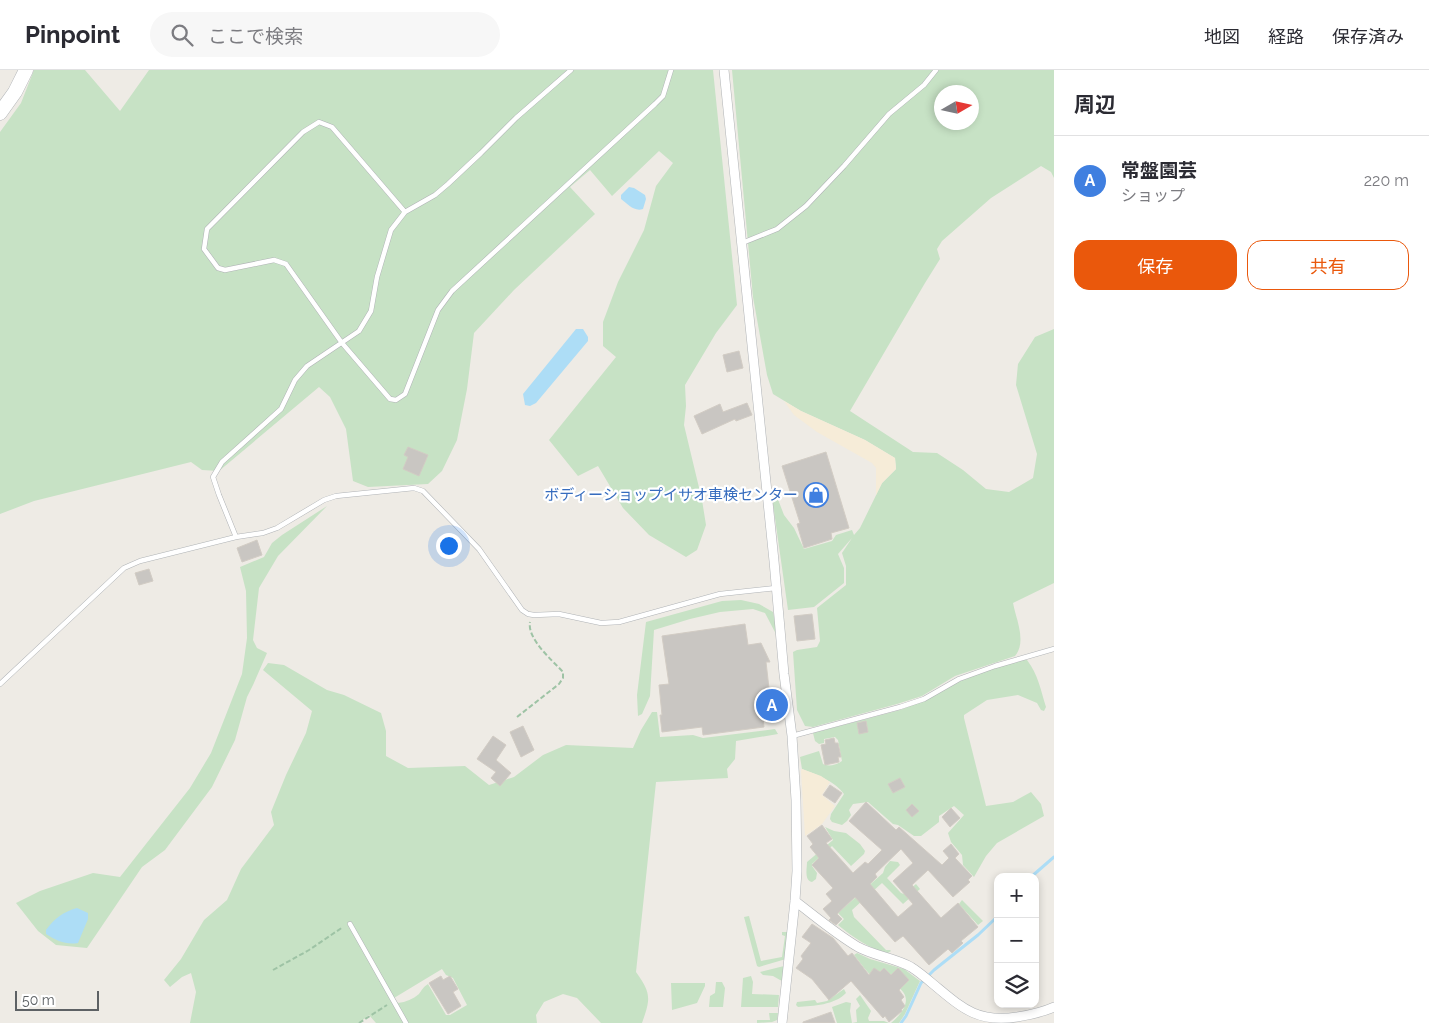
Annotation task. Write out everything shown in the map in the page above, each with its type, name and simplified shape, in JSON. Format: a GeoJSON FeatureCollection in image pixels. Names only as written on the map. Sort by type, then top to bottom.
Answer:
{"type":"FeatureCollection","features":[{"type":"Feature","properties":{"kind":"main road"},"geometry":{"type":"LineString","coordinates":[[0,113],[15,92],[26,70]]}},
{"type":"Feature","properties":{"kind":"street"},"geometry":{"type":"LineString","coordinates":[[724,70],[784,674],[792,736],[796,800],[796,902],[782,1023]]}},
{"type":"Feature","properties":{"kind":"street"},"geometry":{"type":"LineString","coordinates":[[796,902],[857,946],[870,953],[910,966],[952,999],[978,1016],[1003,1020],[1054,1007]]}},
{"type":"Feature","properties":{"kind":"lane"},"geometry":{"type":"LineString","coordinates":[[236,537],[213,477],[222,462],[281,410],[295,380],[307,366],[358,331],[371,311],[377,276],[391,230],[405,212],[435,195],[570,70]]}},
{"type":"Feature","properties":{"kind":"lane"},"geometry":{"type":"LineString","coordinates":[[405,212],[332,127],[319,122],[303,132],[207,230],[204,249],[218,268],[225,270],[274,260],[286,264],[342,343],[390,400],[396,400],[405,394],[438,310],[452,291],[663,96],[671,70]]}},
{"type":"Feature","properties":{"kind":"lane"},"geometry":{"type":"LineString","coordinates":[[742,244],[777,229],[806,206],[844,166],[888,114],[924,85],[936,70]]}},
{"type":"Feature","properties":{"kind":"lane"},"geometry":{"type":"LineString","coordinates":[[0,684],[124,568],[140,561],[236,537],[263,533],[277,528],[324,500],[336,496],[414,488],[423,491],[479,549],[522,610],[531,614],[558,614],[601,623],[619,622],[720,594],[776,588]]}},
{"type":"Feature","properties":{"kind":"lane"},"geometry":{"type":"LineString","coordinates":[[792,736],[900,707],[924,699],[959,679],[995,666],[1054,649]]}},
{"type":"Feature","properties":{"kind":"lane"},"geometry":{"type":"LineString","coordinates":[[350,924],[406,1023]]}},
{"type":"Feature","properties":{"kind":"path"},"geometry":{"type":"LineString","coordinates":[[517,717],[559,684],[563,678],[563,672],[531,636],[529,627],[531,614]]}},
{"type":"Feature","properties":{"kind":"path"},"geometry":{"type":"LineString","coordinates":[[273,970],[350,924]]}},
{"type":"Feature","properties":{"kind":"path"},"geometry":{"type":"LineString","coordinates":[[359,1023],[393,1001]]}},
{"type":"Feature","properties":{"kind":"green space"},"geometry":{"type":"Polygon","coordinates":[[[34,70],[85,70],[120,111],[149,70],[713,70],[737,305],[716,333],[685,385],[686,406],[684,425],[706,525],[697,550],[686,557],[649,535],[623,508],[598,466],[578,476],[549,440],[616,357],[603,346],[603,322],[618,282],[644,230],[656,186],[673,163],[659,151],[612,196],[590,170],[570,187],[595,214],[514,290],[474,333],[467,389],[457,440],[442,471],[428,484],[368,487],[353,481],[346,429],[330,397],[319,387],[219,471],[202,470],[191,462],[34,501],[0,514],[0,132],[21,103],[34,70]]]}},
{"type":"Feature","properties":{"kind":"green space"},"geometry":{"type":"Polygon","coordinates":[[[732,70],[1054,70],[1054,178],[1051,172],[1041,166],[991,198],[942,241],[937,249],[940,259],[850,411],[913,452],[937,453],[963,470],[986,489],[1009,492],[1033,478],[1037,454],[1016,385],[1018,364],[1035,337],[1054,329],[1054,583],[1013,603],[1020,637],[1020,644],[1015,656],[955,676],[922,696],[813,727],[805,726],[797,710],[793,652],[817,647],[820,641],[817,608],[846,585],[846,566],[842,553],[852,538],[838,554],[844,568],[844,583],[814,607],[788,610],[771,490],[774,489],[784,515],[794,528],[804,549],[832,541],[836,535],[852,530],[854,535],[860,528],[882,483],[896,469],[895,458],[865,440],[801,411],[773,394],[767,375],[753,297],[732,70]]]}},
{"type":"Feature","properties":{"kind":"green space"},"geometry":{"type":"Polygon","coordinates":[[[327,506],[278,556],[259,588],[253,640],[257,648],[267,653],[247,697],[235,740],[212,787],[165,850],[142,867],[87,948],[56,945],[38,931],[16,903],[40,891],[93,873],[120,877],[190,788],[211,753],[242,674],[247,638],[246,591],[240,567],[264,557],[272,543],[327,506]]]}},
{"type":"Feature","properties":{"kind":"green space"},"geometry":{"type":"Polygon","coordinates":[[[741,600],[759,604],[773,612],[777,633],[765,613],[753,609],[720,612],[654,630],[650,696],[642,714],[638,716],[637,695],[646,622],[722,601],[741,600]]]}},
{"type":"Feature","properties":{"kind":"green space"},"geometry":{"type":"Polygon","coordinates":[[[1027,660],[1037,677],[1046,707],[1044,711],[1041,710],[1037,703],[1018,695],[987,700],[964,715],[986,806],[1013,802],[1031,792],[1041,804],[1044,816],[997,843],[986,856],[974,877],[963,865],[962,855],[951,842],[948,833],[964,815],[954,806],[939,816],[939,822],[921,836],[914,836],[898,825],[893,824],[868,802],[853,804],[849,810],[851,815],[842,825],[832,822],[830,819],[831,814],[844,794],[831,782],[802,769],[800,757],[819,751],[823,764],[837,764],[842,761],[838,740],[835,737],[824,739],[824,743],[819,744],[815,741],[813,733],[900,710],[926,700],[960,681],[992,669],[1027,660]],[[866,721],[857,723],[859,734],[868,731],[866,721]],[[900,778],[888,784],[893,793],[905,787],[900,778]]]}},
{"type":"Feature","properties":{"kind":"green space"},"geometry":{"type":"Polygon","coordinates":[[[268,663],[284,665],[327,690],[344,695],[381,713],[386,731],[386,756],[408,768],[465,766],[489,785],[514,777],[543,755],[566,745],[633,748],[652,712],[657,712],[660,737],[693,735],[703,738],[775,729],[778,734],[736,741],[735,759],[727,769],[728,778],[656,782],[636,972],[645,985],[648,996],[642,1023],[601,1023],[577,998],[563,994],[544,1002],[536,1015],[537,1023],[376,1023],[369,1015],[359,1023],[190,1023],[196,992],[191,973],[182,977],[170,987],[164,980],[181,959],[204,920],[227,900],[241,869],[274,825],[271,812],[306,733],[312,711],[263,670],[268,663]],[[442,969],[394,998],[398,1003],[409,1000],[419,994],[428,984],[446,1015],[450,1015],[467,1005],[453,978],[446,975],[442,969]]]}},
{"type":"Feature","properties":{"kind":"green space"},"geometry":{"type":"Polygon","coordinates":[[[825,827],[846,833],[860,844],[865,851],[851,866],[832,846],[812,864],[817,873],[816,879],[812,882],[807,877],[807,862],[833,840],[825,827]]]}},
{"type":"Feature","properties":{"kind":"green space"},"geometry":{"type":"Polygon","coordinates":[[[890,861],[898,862],[900,865],[887,878],[901,893],[904,894],[916,884],[920,889],[903,904],[882,883],[852,910],[854,917],[886,950],[891,951],[888,953],[868,946],[838,925],[844,919],[838,913],[883,873],[890,861]]]}},
{"type":"Feature","properties":{"kind":"green space"},"geometry":{"type":"Polygon","coordinates":[[[962,900],[983,921],[978,925],[959,904],[962,900]]]}},
{"type":"Feature","properties":{"kind":"green space"},"geometry":{"type":"Polygon","coordinates":[[[749,916],[761,961],[782,957],[785,936],[782,935],[782,932],[789,932],[786,959],[757,966],[744,917],[749,916]]]}},
{"type":"Feature","properties":{"kind":"green space"},"geometry":{"type":"Polygon","coordinates":[[[857,953],[904,969],[920,981],[899,1023],[891,1023],[900,1015],[905,1005],[905,995],[902,990],[877,980],[872,976],[854,955],[857,953]]]}},
{"type":"Feature","properties":{"kind":"green space"},"geometry":{"type":"Polygon","coordinates":[[[784,966],[783,981],[773,976],[763,975],[760,972],[784,966]]]}},
{"type":"Feature","properties":{"kind":"green space"},"geometry":{"type":"Polygon","coordinates":[[[751,976],[753,982],[752,994],[779,995],[778,1007],[741,1007],[743,978],[751,976]]]}},
{"type":"Feature","properties":{"kind":"green space"},"geometry":{"type":"Polygon","coordinates":[[[716,982],[722,982],[725,988],[723,1007],[709,1007],[710,996],[715,993],[716,982]]]}},
{"type":"Feature","properties":{"kind":"green space"},"geometry":{"type":"Polygon","coordinates":[[[671,983],[705,983],[705,986],[697,1003],[672,1010],[671,983]]]}},
{"type":"Feature","properties":{"kind":"green space"},"geometry":{"type":"Polygon","coordinates":[[[844,989],[846,993],[830,1002],[804,1007],[796,1005],[797,1002],[815,1000],[817,1003],[827,1001],[844,989]]]}},
{"type":"Feature","properties":{"kind":"green space"},"geometry":{"type":"Polygon","coordinates":[[[860,995],[871,1011],[868,1018],[869,1021],[889,1023],[852,1023],[857,1022],[856,1010],[860,1006],[856,999],[860,995]]]}},
{"type":"Feature","properties":{"kind":"green space"},"geometry":{"type":"Polygon","coordinates":[[[846,1002],[851,1003],[852,1023],[837,1023],[832,1007],[846,1002]]]}},
{"type":"Feature","properties":{"kind":"green space"},"geometry":{"type":"Polygon","coordinates":[[[769,1013],[778,1013],[777,1020],[757,1023],[757,1020],[770,1020],[769,1013]]]}},
{"type":"Feature","properties":{"kind":"sand"},"geometry":{"type":"Polygon","coordinates":[[[784,401],[801,411],[865,440],[895,458],[896,469],[882,483],[876,495],[876,468],[872,463],[817,432],[794,415],[784,401]]]}},
{"type":"Feature","properties":{"kind":"sand"},"geometry":{"type":"Polygon","coordinates":[[[802,769],[821,776],[830,782],[822,795],[835,806],[822,824],[805,836],[801,771],[802,769]]]}},
{"type":"Feature","properties":{"kind":"water"},"geometry":{"type":"Polygon","coordinates":[[[629,187],[645,195],[646,199],[643,209],[634,208],[621,199],[621,195],[629,187]]]}},
{"type":"Feature","properties":{"kind":"water"},"geometry":{"type":"Polygon","coordinates":[[[576,329],[583,329],[588,337],[588,341],[536,403],[530,406],[525,405],[523,394],[576,329]]]}},
{"type":"Feature","properties":{"kind":"water"},"geometry":{"type":"Polygon","coordinates":[[[77,908],[88,913],[88,919],[78,943],[62,942],[46,934],[46,930],[56,919],[68,911],[77,908]]]}},
{"type":"Feature","properties":{"kind":"building"},"geometry":{"type":"Polygon","coordinates":[[[739,351],[743,368],[727,372],[723,355],[739,351]]]}},
{"type":"Feature","properties":{"kind":"building"},"geometry":{"type":"Polygon","coordinates":[[[747,403],[752,415],[736,421],[735,419],[702,434],[694,416],[720,404],[723,412],[747,403]]]}},
{"type":"Feature","properties":{"kind":"building"},"geometry":{"type":"Polygon","coordinates":[[[408,447],[428,455],[419,476],[403,469],[408,457],[404,455],[408,447]]]}},
{"type":"Feature","properties":{"kind":"building"},"geometry":{"type":"Polygon","coordinates":[[[826,452],[849,528],[831,533],[832,539],[804,548],[797,524],[800,523],[782,466],[826,452]]]}},
{"type":"Feature","properties":{"kind":"building"},"geometry":{"type":"Polygon","coordinates":[[[257,540],[262,555],[242,562],[237,548],[257,540]]]}},
{"type":"Feature","properties":{"kind":"building"},"geometry":{"type":"Polygon","coordinates":[[[149,569],[153,581],[139,585],[135,573],[149,569]]]}},
{"type":"Feature","properties":{"kind":"building"},"geometry":{"type":"Polygon","coordinates":[[[812,614],[815,639],[797,641],[794,616],[812,614]]]}},
{"type":"Feature","properties":{"kind":"building"},"geometry":{"type":"Polygon","coordinates":[[[745,624],[748,645],[761,643],[770,662],[766,662],[770,697],[780,695],[782,716],[763,718],[764,727],[703,735],[702,727],[662,732],[659,685],[669,684],[662,636],[745,624]]]}},
{"type":"Feature","properties":{"kind":"building"},"geometry":{"type":"Polygon","coordinates":[[[866,721],[868,732],[859,734],[857,723],[866,721]]]}},
{"type":"Feature","properties":{"kind":"building"},"geometry":{"type":"Polygon","coordinates":[[[523,726],[534,750],[521,757],[510,732],[523,726]]]}},
{"type":"Feature","properties":{"kind":"building"},"geometry":{"type":"Polygon","coordinates":[[[493,736],[506,745],[496,760],[511,773],[500,786],[491,778],[496,772],[477,759],[493,736]]]}},
{"type":"Feature","properties":{"kind":"building"},"geometry":{"type":"Polygon","coordinates":[[[834,738],[835,743],[838,743],[841,757],[838,757],[839,762],[825,765],[821,745],[826,744],[825,740],[834,738]]]}},
{"type":"Feature","properties":{"kind":"building"},"geometry":{"type":"Polygon","coordinates":[[[900,778],[905,787],[893,793],[888,784],[900,778]]]}},
{"type":"Feature","properties":{"kind":"building"},"geometry":{"type":"Polygon","coordinates":[[[830,785],[842,793],[835,803],[823,795],[830,785]]]}},
{"type":"Feature","properties":{"kind":"building"},"geometry":{"type":"Polygon","coordinates":[[[866,802],[896,830],[899,827],[942,865],[949,858],[943,851],[951,844],[959,854],[955,858],[972,876],[968,880],[970,882],[953,897],[928,870],[912,885],[941,918],[958,903],[978,927],[961,941],[963,943],[952,953],[948,949],[929,965],[903,936],[895,942],[855,897],[837,914],[842,919],[836,925],[829,920],[831,918],[823,909],[832,901],[826,894],[833,888],[812,865],[819,858],[810,847],[813,844],[807,836],[822,825],[832,839],[826,843],[853,873],[865,862],[868,864],[882,850],[849,821],[866,802]],[[901,849],[875,874],[877,877],[870,884],[898,917],[913,904],[893,881],[913,863],[901,849]]]}},
{"type":"Feature","properties":{"kind":"building"},"geometry":{"type":"Polygon","coordinates":[[[912,804],[919,811],[912,817],[906,810],[912,804]]]}},
{"type":"Feature","properties":{"kind":"building"},"geometry":{"type":"Polygon","coordinates":[[[951,808],[960,818],[950,827],[942,817],[951,808]]]}},
{"type":"Feature","properties":{"kind":"building"},"geometry":{"type":"Polygon","coordinates":[[[812,924],[833,938],[848,956],[852,953],[869,975],[874,968],[880,972],[884,968],[891,975],[898,968],[909,980],[899,990],[904,997],[901,1000],[905,1006],[902,1011],[889,1022],[885,1016],[883,1018],[851,981],[829,1000],[812,979],[796,968],[803,959],[801,956],[811,943],[802,937],[812,924]]]}},
{"type":"Feature","properties":{"kind":"building"},"geometry":{"type":"Polygon","coordinates":[[[441,976],[443,980],[450,976],[458,989],[453,992],[461,1006],[448,1014],[429,983],[441,976]]]}},
{"type":"Feature","properties":{"kind":"building"},"geometry":{"type":"Polygon","coordinates":[[[831,1012],[835,1023],[803,1023],[803,1022],[831,1012]]]}},
{"type":"Feature","properties":{"kind":"waterway"},"geometry":{"type":"LineString","coordinates":[[1036,873],[1054,857]]}},
{"type":"Feature","properties":{"kind":"waterway"},"geometry":{"type":"LineString","coordinates":[[901,1023],[921,983],[996,918]]}},
{"type":"Feature","properties":{"kind":"place","name":"ボディーショップイサオ車検センター"},"geometry":{"type":"Point","coordinates":[816,495]}},
{"type":"Feature","properties":{"kind":"place","name":"常盤園芸"},"geometry":{"type":"Point","coordinates":[772,705]}}]}
